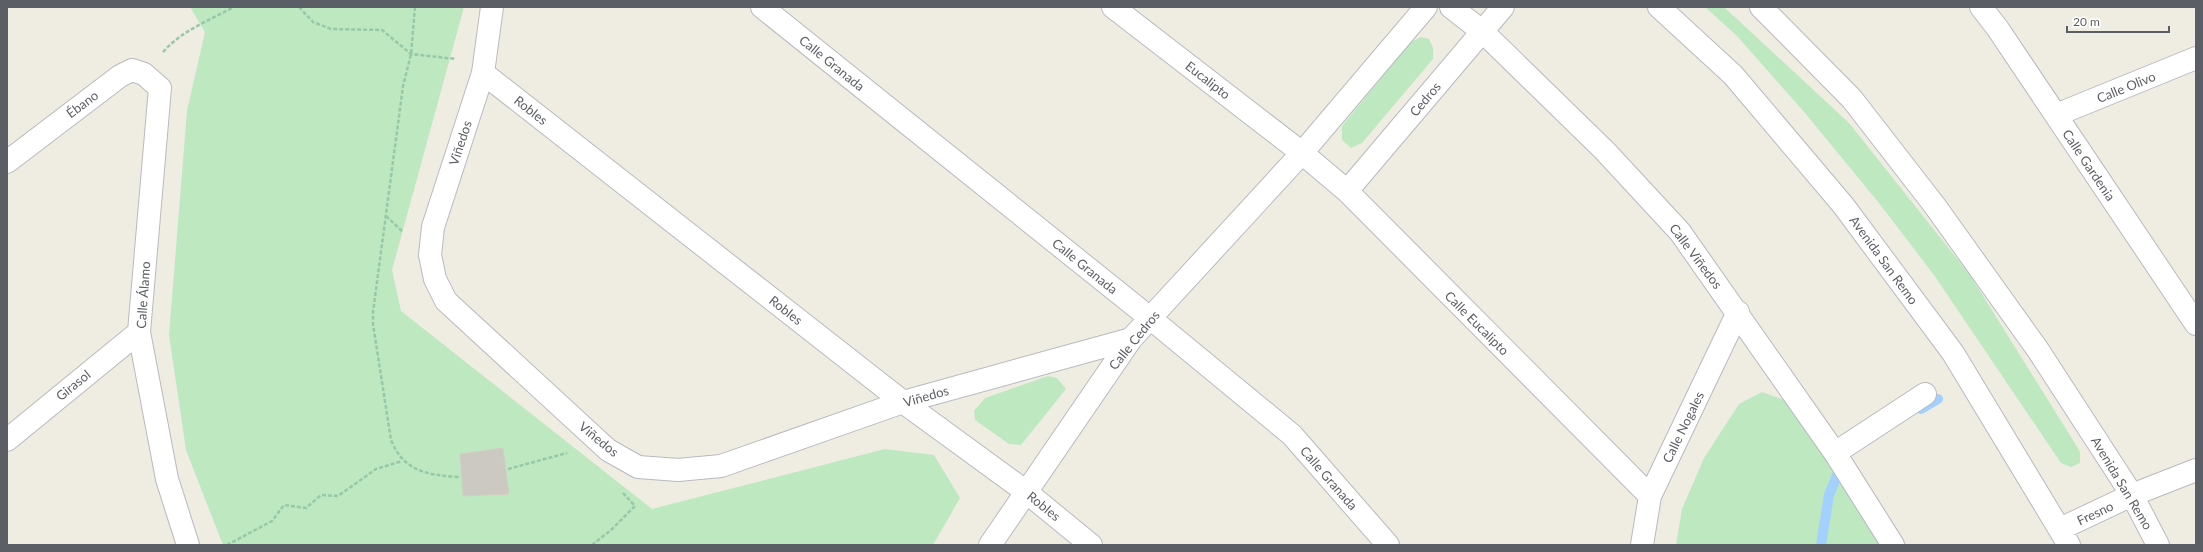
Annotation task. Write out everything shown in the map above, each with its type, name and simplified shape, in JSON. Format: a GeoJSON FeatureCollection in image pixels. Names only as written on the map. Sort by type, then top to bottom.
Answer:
{"type":"FeatureCollection","features":[{"type":"Feature","properties":{"kind":"street","name":"Viñedos"},"geometry":{"type":"LineString","coordinates":[[492,7],[482,73],[433,227],[430,255],[435,279],[446,301],[608,450],[638,467],[678,470],[721,466],[904,402],[1131,339]]}},
{"type":"Feature","properties":{"kind":"street","name":"Calle Granada"},"geometry":{"type":"LineString","coordinates":[[762,7],[1150,318],[1292,435],[1388,545]]}},
{"type":"Feature","properties":{"kind":"street","name":"Eucalipto"},"geometry":{"type":"LineString","coordinates":[[1113,7],[1302,153]]}},
{"type":"Feature","properties":{"kind":"street"},"geometry":{"type":"LineString","coordinates":[[1302,153],[1426,7]]}},
{"type":"Feature","properties":{"kind":"street","name":"Calle Viñedos"},"geometry":{"type":"LineString","coordinates":[[1451,7],[1483,32],[1605,151],[1680,232],[1738,312],[1835,453],[1893,545]]}},
{"type":"Feature","properties":{"kind":"street","name":"Cedros"},"geometry":{"type":"LineString","coordinates":[[1347,192],[1503,7]]}},
{"type":"Feature","properties":{"kind":"street","name":"Avenida San Remo"},"geometry":{"type":"LineString","coordinates":[[1659,7],[1733,75],[1843,205],[1952,353],[2064,537]]}},
{"type":"Feature","properties":{"kind":"street","name":"Avenida San Remo"},"geometry":{"type":"LineString","coordinates":[[1760,7],[1852,99],[1935,206],[2038,350],[2132,495],[2158,545]]}},
{"type":"Feature","properties":{"kind":"street","name":"Calle Gardenia"},"geometry":{"type":"LineString","coordinates":[[1981,7],[1998,29],[2196,324]]}},
{"type":"Feature","properties":{"kind":"street","name":"Calle Olivo"},"geometry":{"type":"LineString","coordinates":[[2056,115],[2196,58]]}},
{"type":"Feature","properties":{"kind":"street","name":"Ébano"},"geometry":{"type":"LineString","coordinates":[[7,162],[120,76],[132,70],[144,74]]}},
{"type":"Feature","properties":{"kind":"street","name":"Robles"},"geometry":{"type":"LineString","coordinates":[[482,73],[904,402],[1025,491],[1091,545]]}},
{"type":"Feature","properties":{"kind":"street","name":"Calle Álamo"},"geometry":{"type":"LineString","coordinates":[[144,74],[160,88],[139,332],[167,479],[188,545]]}},
{"type":"Feature","properties":{"kind":"street","name":"Calle Cedros"},"geometry":{"type":"LineString","coordinates":[[990,545],[1025,491],[1131,339],[1302,153]]}},
{"type":"Feature","properties":{"kind":"street","name":"Calle Eucalipto"},"geometry":{"type":"LineString","coordinates":[[1302,153],[1347,192],[1650,496]]}},
{"type":"Feature","properties":{"kind":"street","name":"Calle Nogales"},"geometry":{"type":"LineString","coordinates":[[1642,545],[1650,496],[1738,312]]}},
{"type":"Feature","properties":{"kind":"street","name":"Girasol"},"geometry":{"type":"LineString","coordinates":[[7,440],[139,332]]}},
{"type":"Feature","properties":{"kind":"street"},"geometry":{"type":"LineString","coordinates":[[1835,453],[1925,394]]}},
{"type":"Feature","properties":{"kind":"street","name":"Fresno"},"geometry":{"type":"LineString","coordinates":[[2064,537],[2132,495],[2196,470]]}},
{"type":"Feature","properties":{"kind":"path"},"geometry":{"type":"LineString","coordinates":[[144,74],[170,44],[190,30],[234,7]]}},
{"type":"Feature","properties":{"kind":"path"},"geometry":{"type":"LineString","coordinates":[[299,7],[313,22],[331,29],[382,30],[411,54],[459,59]]}},
{"type":"Feature","properties":{"kind":"path"},"geometry":{"type":"LineString","coordinates":[[415,7],[411,54],[403,86],[373,312],[373,324],[391,440],[402,461],[430,475],[459,477]]}},
{"type":"Feature","properties":{"kind":"path"},"geometry":{"type":"LineString","coordinates":[[508,469],[568,453],[594,436]]}},
{"type":"Feature","properties":{"kind":"path"},"geometry":{"type":"LineString","coordinates":[[227,545],[272,521],[284,505],[306,508],[321,495],[338,496],[376,469],[402,461]]}},
{"type":"Feature","properties":{"kind":"path"},"geometry":{"type":"LineString","coordinates":[[592,545],[611,530],[635,506],[619,489]]}},
{"type":"Feature","properties":{"kind":"green space"},"geometry":{"type":"Polygon","coordinates":[[[190,7],[464,7],[392,270],[401,311],[652,509],[885,449],[934,455],[960,498],[933,545],[223,545],[186,450],[169,335],[187,111],[205,32],[190,7]]]}},
{"type":"Feature","properties":{"kind":"green space"},"geometry":{"type":"Polygon","coordinates":[[[1705,7],[1724,7],[1849,123],[1970,275],[2076,445],[2080,452],[2080,463],[2071,467],[2061,463],[1934,275],[1879,203],[1805,113],[1737,36],[1705,7]]]}},
{"type":"Feature","properties":{"kind":"green space"},"geometry":{"type":"Polygon","coordinates":[[[1421,37],[1429,39],[1433,48],[1433,59],[1362,143],[1351,148],[1342,140],[1342,126],[1411,42],[1421,37]]]}},
{"type":"Feature","properties":{"kind":"green space"},"geometry":{"type":"Polygon","coordinates":[[[1048,376],[1057,378],[1066,389],[1021,445],[1009,444],[975,420],[974,411],[985,398],[1048,376]]]}},
{"type":"Feature","properties":{"kind":"green space"},"geometry":{"type":"Polygon","coordinates":[[[1762,392],[1792,403],[1885,545],[1676,545],[1682,509],[1704,458],[1739,404],[1762,392]]]}},
{"type":"Feature","properties":{"kind":"building"},"geometry":{"type":"Polygon","coordinates":[[[503,448],[509,494],[463,496],[460,454],[503,448]]]}},
{"type":"Feature","properties":{"kind":"waterway"},"geometry":{"type":"LineString","coordinates":[[1921,409],[1938,399]]}},
{"type":"Feature","properties":{"kind":"waterway"},"geometry":{"type":"LineString","coordinates":[[1821,545],[1829,495],[1842,463]]}}]}
